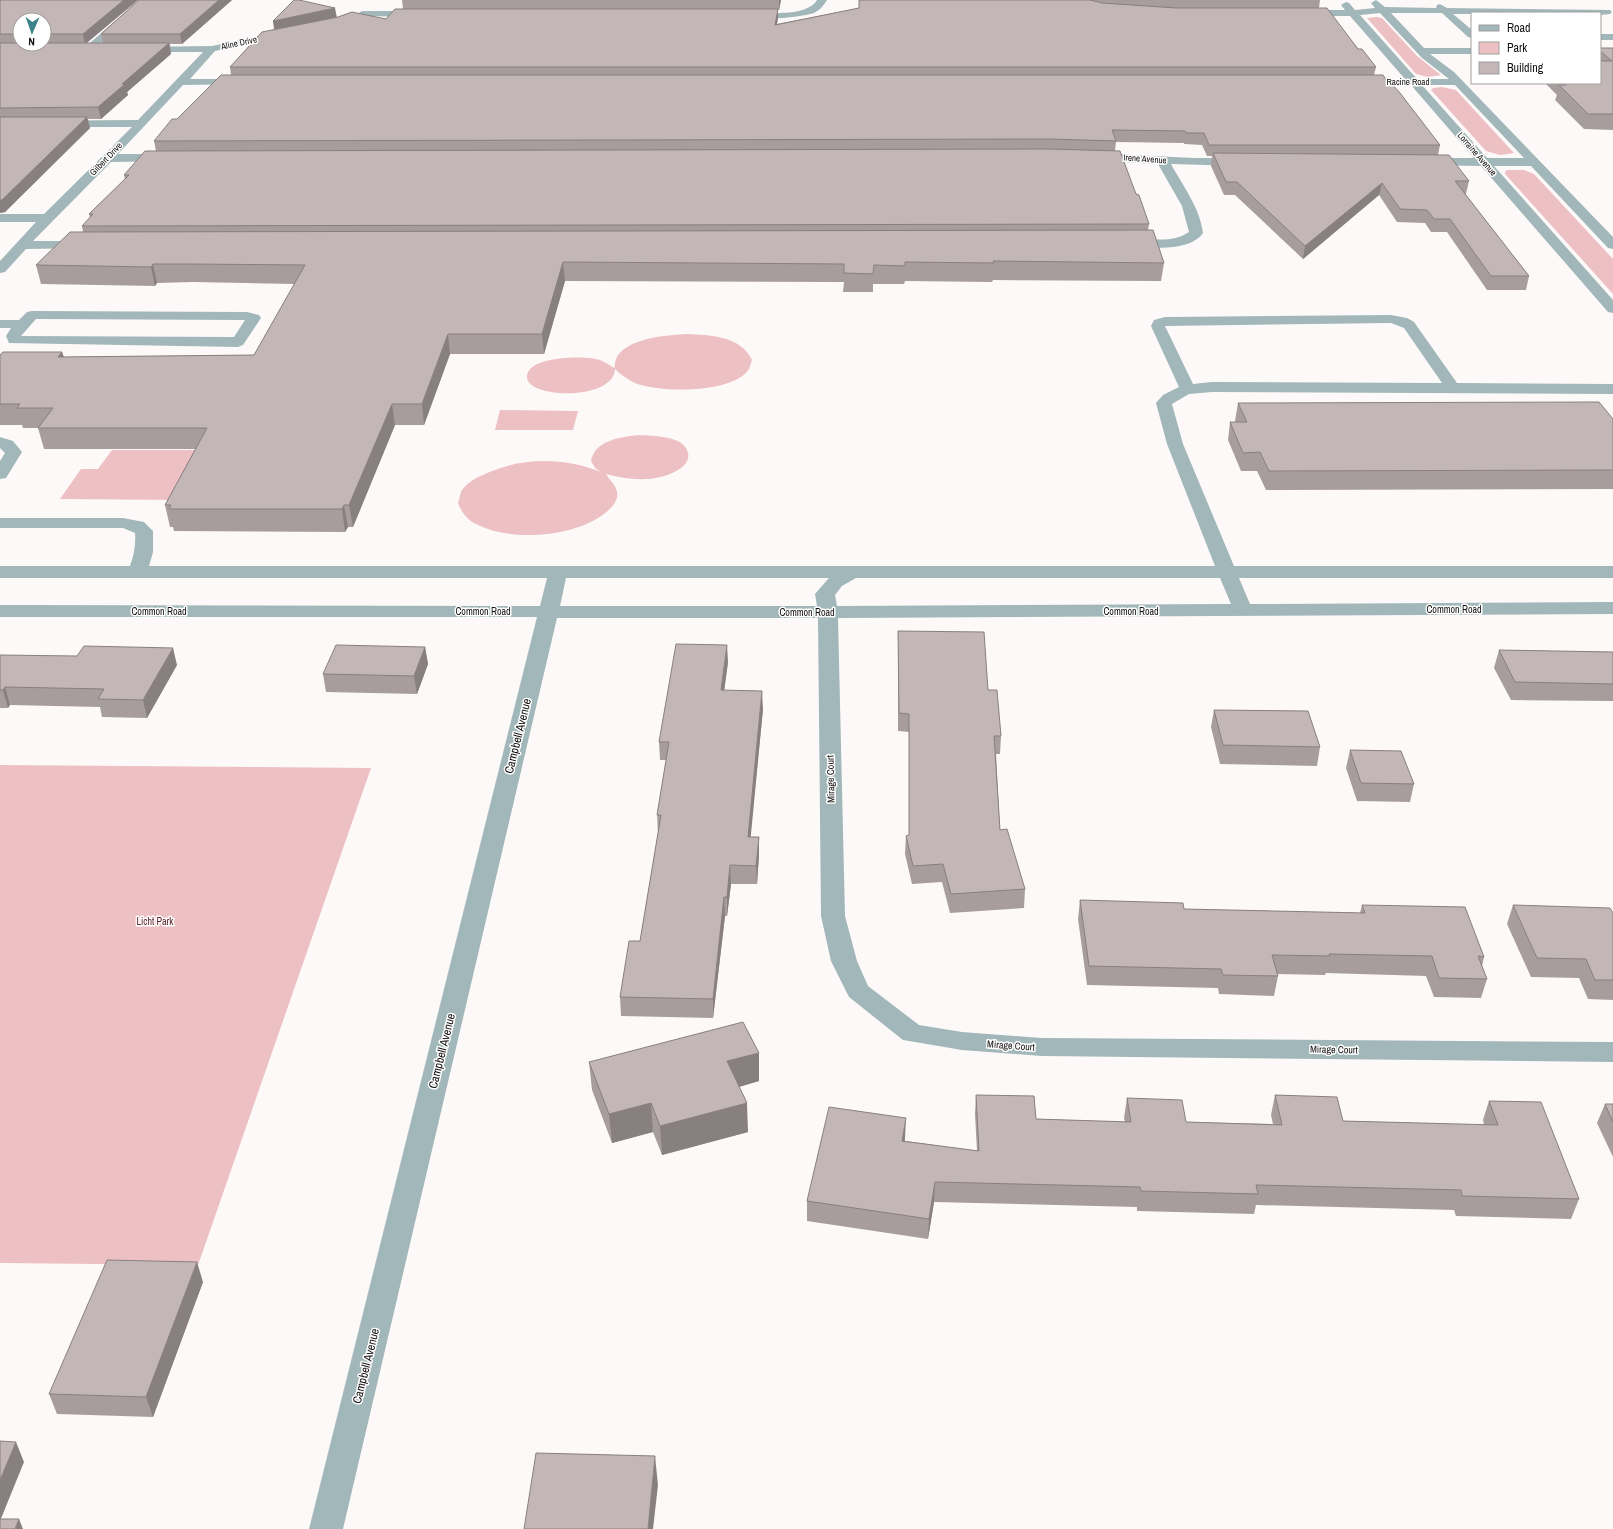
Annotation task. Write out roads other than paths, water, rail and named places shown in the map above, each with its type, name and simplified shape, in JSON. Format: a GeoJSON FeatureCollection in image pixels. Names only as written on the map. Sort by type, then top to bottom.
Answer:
{"type":"FeatureCollection","features":[{"type":"Feature","properties":{"kind":"street"},"geometry":{"type":"LineString","coordinates":[[104,49],[85,49],[146,0]]}},
{"type":"Feature","properties":{"kind":"street"},"geometry":{"type":"LineString","coordinates":[[736,15],[805,13],[816,10],[821,6],[822,0]]}},
{"type":"Feature","properties":{"kind":"street","name":"Lorraine Avenue"},"geometry":{"type":"LineString","coordinates":[[1341,0],[1613,308]]}},
{"type":"Feature","properties":{"kind":"street"},"geometry":{"type":"LineString","coordinates":[[1373,0],[1422,51],[1457,82],[1613,245]]}},
{"type":"Feature","properties":{"kind":"street"},"geometry":{"type":"LineString","coordinates":[[1433,0],[1471,34]]}},
{"type":"Feature","properties":{"kind":"street"},"geometry":{"type":"LineString","coordinates":[[1592,0],[1610,14]]}},
{"type":"Feature","properties":{"kind":"street"},"geometry":{"type":"LineString","coordinates":[[351,19],[362,14],[376,3]]}},
{"type":"Feature","properties":{"kind":"street"},"geometry":{"type":"LineString","coordinates":[[1292,13],[1353,13],[1382,10],[1500,12]]}},
{"type":"Feature","properties":{"kind":"street"},"geometry":{"type":"LineString","coordinates":[[362,14],[433,14]]}},
{"type":"Feature","properties":{"kind":"street"},"geometry":{"type":"LineString","coordinates":[[1458,24],[1471,24]]}},
{"type":"Feature","properties":{"kind":"street","name":"Aline Drive"},"geometry":{"type":"LineString","coordinates":[[212,49],[294,32]]}},
{"type":"Feature","properties":{"kind":"street"},"geometry":{"type":"LineString","coordinates":[[1601,37],[1613,37]]}},
{"type":"Feature","properties":{"kind":"street"},"geometry":{"type":"LineString","coordinates":[[127,49],[212,49]]}},
{"type":"Feature","properties":{"kind":"street","name":"Gilbert Drive"},"geometry":{"type":"LineString","coordinates":[[0,269],[47,218],[108,158],[212,49]]}},
{"type":"Feature","properties":{"kind":"street"},"geometry":{"type":"LineString","coordinates":[[1422,51],[1471,51]]}},
{"type":"Feature","properties":{"kind":"street"},"geometry":{"type":"LineString","coordinates":[[182,82],[254,82]]}},
{"type":"Feature","properties":{"kind":"street","name":"Racine Road"},"geometry":{"type":"LineString","coordinates":[[1350,82],[1457,82]]}},
{"type":"Feature","properties":{"kind":"street"},"geometry":{"type":"LineString","coordinates":[[0,124],[140,124]]}},
{"type":"Feature","properties":{"kind":"street","name":"Irene Avenue"},"geometry":{"type":"LineString","coordinates":[[1080,157],[1256,162]]}},
{"type":"Feature","properties":{"kind":"street"},"geometry":{"type":"LineString","coordinates":[[108,158],[180,158]]}},
{"type":"Feature","properties":{"kind":"street"},"geometry":{"type":"LineString","coordinates":[[1111,243],[1178,242],[1190,239],[1196,233],[1196,226],[1190,210],[1162,160]]}},
{"type":"Feature","properties":{"kind":"street"},"geometry":{"type":"LineString","coordinates":[[1412,162],[1535,162]]}},
{"type":"Feature","properties":{"kind":"street"},"geometry":{"type":"LineString","coordinates":[[0,218],[47,218]]}},
{"type":"Feature","properties":{"kind":"street"},"geometry":{"type":"LineString","coordinates":[[23,245],[103,245]]}},
{"type":"Feature","properties":{"kind":"street"},"geometry":{"type":"LineString","coordinates":[[228,355],[238,342],[254,320],[252,317],[32,315],[13,336],[14,340],[238,342]]}},
{"type":"Feature","properties":{"kind":"street"},"geometry":{"type":"LineString","coordinates":[[1187,388],[1158,326],[1159,323],[1165,321],[1391,319],[1402,321],[1408,325],[1452,387]]}},
{"type":"Feature","properties":{"kind":"street"},"geometry":{"type":"LineString","coordinates":[[0,324],[23,324]]}},
{"type":"Feature","properties":{"kind":"street"},"geometry":{"type":"LineString","coordinates":[[1243,611],[1229,573],[1175,444],[1165,412],[1164,403],[1170,396],[1187,388],[1452,387],[1613,389]]}},
{"type":"Feature","properties":{"kind":"street"},"geometry":{"type":"LineString","coordinates":[[0,442],[7,445],[14,452],[0,474]]}},
{"type":"Feature","properties":{"kind":"street"},"geometry":{"type":"LineString","coordinates":[[0,523],[123,523],[138,526],[144,531],[145,546],[141,565],[137,572]]}},
{"type":"Feature","properties":{"kind":"street"},"geometry":{"type":"LineString","coordinates":[[0,572],[1613,572]]}},
{"type":"Feature","properties":{"kind":"street","name":"Campbell Avenue"},"geometry":{"type":"LineString","coordinates":[[326,1529],[558,573]]}},
{"type":"Feature","properties":{"kind":"street","name":"Mirage Court"},"geometry":{"type":"LineString","coordinates":[[850,573],[835,582],[825,594],[828,612],[833,916],[844,961],[858,991],[912,1033],[962,1041],[1042,1047],[1613,1052]]}},
{"type":"Feature","properties":{"kind":"street","name":"Common Road"},"geometry":{"type":"LineString","coordinates":[[0,611],[828,612],[1613,608]]}},
{"type":"Feature","properties":{"kind":"park label","name":"Licht Park"},"geometry":{"type":"Point","coordinates":[155,921]}}]}
